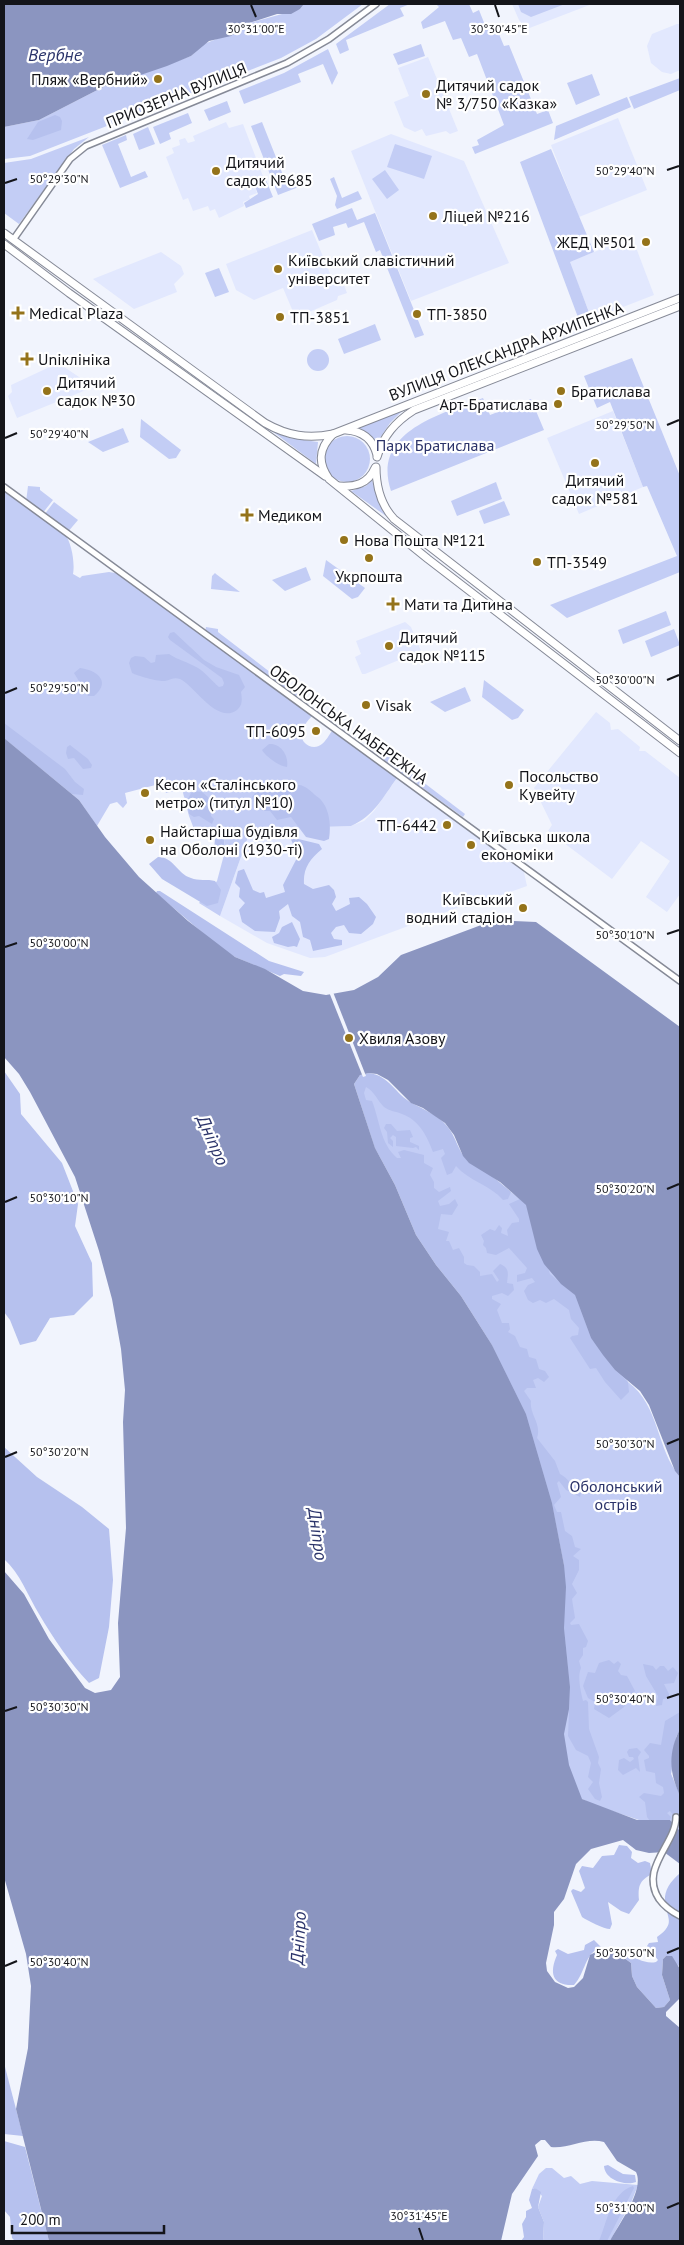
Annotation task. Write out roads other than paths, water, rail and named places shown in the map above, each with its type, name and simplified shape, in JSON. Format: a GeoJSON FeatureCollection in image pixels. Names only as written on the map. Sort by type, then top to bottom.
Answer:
{"type":"FeatureCollection","features":[{"type":"Feature","properties":{"kind":"main road"},"geometry":{"type":"LineString","coordinates":[[4,233],[278,430],[299,436],[319,437],[343,430],[363,434],[375,447],[378,491],[387,511],[394,519],[680,741]]}},
{"type":"Feature","properties":{"kind":"main road"},"geometry":{"type":"LineString","coordinates":[[4,244],[68,293],[329,479],[428,559],[680,753]]}},
{"type":"Feature","properties":{"kind":"main road"},"geometry":{"type":"LineString","coordinates":[[68,293],[75,284]]}},
{"type":"Feature","properties":{"kind":"main road","name":"ВУЛИЦЯ ОЛЕКСАНДРА АРХИПЕНКА"},"geometry":{"type":"LineString","coordinates":[[343,430],[680,298]]}},
{"type":"Feature","properties":{"kind":"main road","name":"ВУЛИЦЯ ОЛЕКСАНДРА АРХИПЕНКА"},"geometry":{"type":"LineString","coordinates":[[377,457],[381,444],[393,426],[414,410],[680,306]]}},
{"type":"Feature","properties":{"kind":"main road"},"geometry":{"type":"LineString","coordinates":[[329,479],[321,464],[321,455],[323,447],[334,434]]}},
{"type":"Feature","properties":{"kind":"main road"},"geometry":{"type":"LineString","coordinates":[[338,486],[358,486],[372,475],[376,467]]}},
{"type":"Feature","properties":{"kind":"main road"},"geometry":{"type":"LineString","coordinates":[[592,685],[598,678]]}},
{"type":"Feature","properties":{"kind":"street","name":"ПРИОЗЕРНА ВУЛИЦЯ"},"geometry":{"type":"LineString","coordinates":[[13,240],[70,160],[86,146],[287,63],[329,39],[376,4]]}},
{"type":"Feature","properties":{"kind":"street","name":"ОБОЛОНСЬКА НАБЕРЕЖНА"},"geometry":{"type":"LineString","coordinates":[[4,487],[680,981]]}},
{"type":"Feature","properties":{"kind":"street"},"geometry":{"type":"LineString","coordinates":[[676,1818],[655,1867],[653,1884],[662,1904],[680,1916]]}},
{"type":"Feature","properties":{"kind":"water","name":"Вербне"},"geometry":{"type":"Polygon","coordinates":[[[4,4],[304,4],[300,9],[291,14],[277,14],[246,24],[231,36],[209,41],[191,56],[167,66],[123,81],[111,83],[39,120],[4,127],[4,4]]]}},
{"type":"Feature","properties":{"kind":"water","name":"Дніпро"},"geometry":{"type":"Polygon","coordinates":[[[4,738],[79,800],[105,837],[139,877],[188,921],[235,957],[265,969],[303,991],[326,995],[354,990],[378,977],[401,955],[508,915],[514,921],[536,922],[680,1027],[680,1477],[675,1471],[649,1405],[640,1391],[615,1370],[603,1355],[591,1338],[575,1295],[561,1284],[544,1264],[537,1249],[526,1205],[500,1182],[469,1163],[463,1156],[454,1135],[445,1123],[423,1108],[411,1103],[388,1080],[377,1074],[369,1073],[360,1075],[354,1084],[375,1148],[395,1185],[416,1235],[436,1265],[461,1296],[492,1345],[526,1414],[552,1503],[564,1565],[566,1587],[564,1628],[570,1687],[569,1709],[564,1734],[569,1765],[582,1799],[637,1820],[670,1820],[680,1831],[680,1864],[664,1852],[649,1853],[636,1850],[623,1840],[591,1849],[576,1864],[564,1899],[554,1912],[554,1925],[546,1963],[547,1971],[555,1982],[568,1988],[574,1987],[583,1978],[590,1955],[603,1948],[616,1952],[631,1963],[632,1976],[637,1987],[656,2008],[664,2007],[670,2000],[662,1975],[663,1959],[666,1956],[672,1956],[680,1969],[680,1998],[666,2012],[666,2016],[680,2028],[680,2241],[610,2241],[634,2198],[638,2179],[636,2172],[617,2161],[604,2142],[591,2141],[551,2147],[545,2140],[541,2140],[535,2145],[538,2156],[512,2194],[501,2241],[49,2241],[16,2109],[28,2048],[31,1986],[26,1954],[4,1877],[4,1571],[24,1594],[49,1639],[85,1688],[95,1693],[111,1690],[120,1677],[118,1623],[126,1528],[123,1422],[125,1390],[121,1349],[112,1299],[75,1177],[30,1092],[19,1074],[4,1057],[4,738]]]}},
{"type":"Feature","properties":{"kind":"water"},"geometry":{"type":"Polygon","coordinates":[[[680,1729],[680,1796],[676,1787],[671,1762],[673,1746],[680,1729]]]}},
{"type":"Feature","properties":{"kind":"place","name":"Пляж «Вербний»"},"geometry":{"type":"Point","coordinates":[158,79]}},
{"type":"Feature","properties":{"kind":"place","name":"Дитячий садок № 3/750 «Казка»"},"geometry":{"type":"Point","coordinates":[426,94]}},
{"type":"Feature","properties":{"kind":"place","name":"Дитячий садок №685"},"geometry":{"type":"Point","coordinates":[216,171]}},
{"type":"Feature","properties":{"kind":"place","name":"Ліцей №216"},"geometry":{"type":"Point","coordinates":[433,216]}},
{"type":"Feature","properties":{"kind":"place","name":"ЖЕД №501"},"geometry":{"type":"Point","coordinates":[646,242]}},
{"type":"Feature","properties":{"kind":"place","name":"Київський славістичний університет"},"geometry":{"type":"Point","coordinates":[278,269]}},
{"type":"Feature","properties":{"kind":"place","name":"Medical Plaza"},"geometry":{"type":"Point","coordinates":[18,313]}},
{"type":"Feature","properties":{"kind":"place","name":"ТП-3850"},"geometry":{"type":"Point","coordinates":[417,314]}},
{"type":"Feature","properties":{"kind":"place","name":"ТП-3851"},"geometry":{"type":"Point","coordinates":[280,317]}},
{"type":"Feature","properties":{"kind":"place","name":"Uniклініка"},"geometry":{"type":"Point","coordinates":[27,359]}},
{"type":"Feature","properties":{"kind":"place","name":"Дитячий садок №30"},"geometry":{"type":"Point","coordinates":[47,391]}},
{"type":"Feature","properties":{"kind":"place","name":"Братислава"},"geometry":{"type":"Point","coordinates":[561,391]}},
{"type":"Feature","properties":{"kind":"place","name":"Арт-Братислава"},"geometry":{"type":"Point","coordinates":[558,404]}},
{"type":"Feature","properties":{"kind":"place","name":"Дитячий садок №581"},"geometry":{"type":"Point","coordinates":[595,463]}},
{"type":"Feature","properties":{"kind":"place","name":"Медиком"},"geometry":{"type":"Point","coordinates":[247,515]}},
{"type":"Feature","properties":{"kind":"place","name":"Нова Пошта №121"},"geometry":{"type":"Point","coordinates":[344,540]}},
{"type":"Feature","properties":{"kind":"place","name":"Укрпошта"},"geometry":{"type":"Point","coordinates":[369,558]}},
{"type":"Feature","properties":{"kind":"place","name":"ТП-3549"},"geometry":{"type":"Point","coordinates":[537,562]}},
{"type":"Feature","properties":{"kind":"place","name":"Мати та Дитина"},"geometry":{"type":"Point","coordinates":[393,604]}},
{"type":"Feature","properties":{"kind":"place","name":"Дитячий садок №115"},"geometry":{"type":"Point","coordinates":[389,646]}},
{"type":"Feature","properties":{"kind":"place","name":"Visak"},"geometry":{"type":"Point","coordinates":[366,705]}},
{"type":"Feature","properties":{"kind":"place","name":"ТП-6095"},"geometry":{"type":"Point","coordinates":[316,731]}},
{"type":"Feature","properties":{"kind":"place","name":"Посольство Кувейту"},"geometry":{"type":"Point","coordinates":[509,785]}},
{"type":"Feature","properties":{"kind":"place","name":"Кесон «Сталінського метро» (титул №10)"},"geometry":{"type":"Point","coordinates":[145,793]}},
{"type":"Feature","properties":{"kind":"place","name":"ТП-6442"},"geometry":{"type":"Point","coordinates":[447,825]}},
{"type":"Feature","properties":{"kind":"place","name":"Найстаріша будівля на Оболоні (1930-ті)"},"geometry":{"type":"Point","coordinates":[150,840]}},
{"type":"Feature","properties":{"kind":"place","name":"Київська школа економіки"},"geometry":{"type":"Point","coordinates":[471,845]}},
{"type":"Feature","properties":{"kind":"place","name":"Київський водний стадіон"},"geometry":{"type":"Point","coordinates":[523,908]}},
{"type":"Feature","properties":{"kind":"place","name":"Хвиля Азову"},"geometry":{"type":"Point","coordinates":[349,1038]}},
{"type":"Feature","properties":{"kind":"park label","name":"Парк Братислава"},"geometry":{"type":"Point","coordinates":[435,445]}},
{"type":"Feature","properties":{"kind":"park label","name":"Оболонський острів"},"geometry":{"type":"Point","coordinates":[616,1495]}}]}
